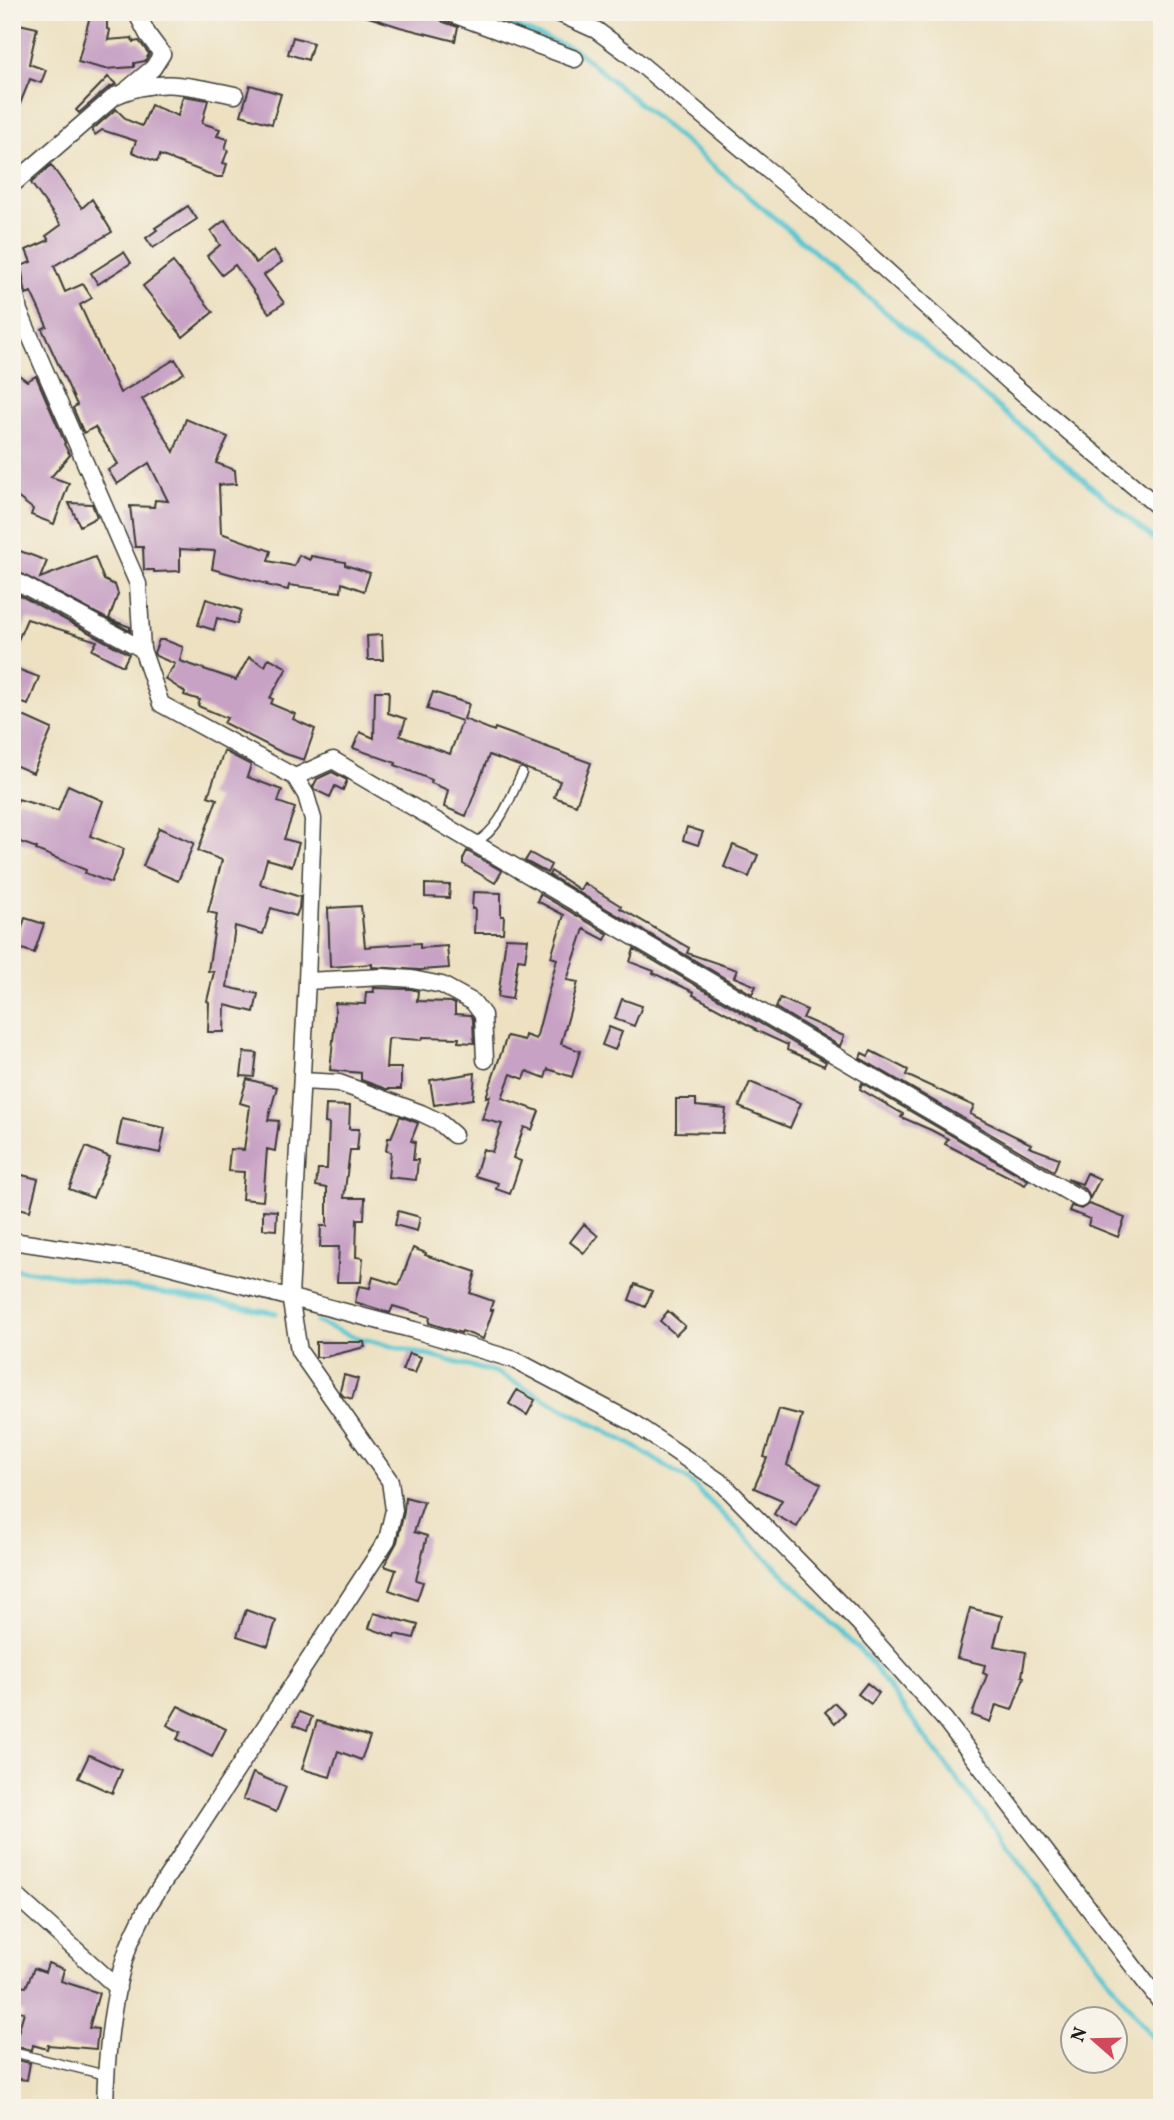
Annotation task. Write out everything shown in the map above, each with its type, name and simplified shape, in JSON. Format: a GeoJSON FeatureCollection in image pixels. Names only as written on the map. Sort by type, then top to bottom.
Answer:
{"type":"FeatureCollection","features":[{"type":"Feature","properties":{"kind":"street"},"geometry":{"type":"LineString","coordinates":[[12,185],[153,68],[162,54],[136,12]]}},
{"type":"Feature","properties":{"kind":"street"},"geometry":{"type":"LineString","coordinates":[[447,12],[480,18],[575,59]]}},
{"type":"Feature","properties":{"kind":"street"},"geometry":{"type":"LineString","coordinates":[[556,12],[596,30],[666,85],[858,245],[1030,401],[1162,510]]}},
{"type":"Feature","properties":{"kind":"street"},"geometry":{"type":"LineString","coordinates":[[126,91],[164,83],[235,95]]}},
{"type":"Feature","properties":{"kind":"street"},"geometry":{"type":"LineString","coordinates":[[12,274],[15,309],[138,584],[142,649],[161,704],[295,777],[306,795],[313,819],[290,1296],[299,1350],[390,1481],[394,1510],[387,1540],[146,1909],[128,1947],[118,1988],[106,2058],[105,2108]]}},
{"type":"Feature","properties":{"kind":"street"},"geometry":{"type":"LineString","coordinates":[[12,579],[142,649]]}},
{"type":"Feature","properties":{"kind":"street"},"geometry":{"type":"LineString","coordinates":[[295,777],[333,760],[1080,1199]]}},
{"type":"Feature","properties":{"kind":"street"},"geometry":{"type":"LineString","coordinates":[[307,981],[383,977],[442,985],[472,1002],[483,1015],[485,1060]]}},
{"type":"Feature","properties":{"kind":"street"},"geometry":{"type":"LineString","coordinates":[[302,1081],[339,1083],[421,1113],[438,1121],[454,1135]]}},
{"type":"Feature","properties":{"kind":"street"},"geometry":{"type":"LineString","coordinates":[[12,1241],[154,1262],[414,1329],[515,1360],[632,1422],[722,1483],[859,1623],[945,1720],[1162,2004]]}},
{"type":"Feature","properties":{"kind":"street"},"geometry":{"type":"LineString","coordinates":[[12,1892],[118,1988]]}},
{"type":"Feature","properties":{"kind":"lane"},"geometry":{"type":"LineString","coordinates":[[476,842],[486,837],[499,821],[522,773]]}},
{"type":"Feature","properties":{"kind":"lane"},"geometry":{"type":"LineString","coordinates":[[12,2052],[106,2075]]}},
{"type":"Feature","properties":{"kind":"building"},"geometry":{"type":"Polygon","coordinates":[[[91,12],[107,12],[107,29],[110,30],[108,40],[132,38],[133,42],[139,41],[149,54],[145,61],[134,63],[134,67],[105,69],[78,62],[91,12]]]}},
{"type":"Feature","properties":{"kind":"building"},"geometry":{"type":"Polygon","coordinates":[[[362,12],[437,12],[443,22],[458,27],[455,41],[400,27],[362,15],[362,12]]]}},
{"type":"Feature","properties":{"kind":"building"},"geometry":{"type":"Polygon","coordinates":[[[19,24],[37,28],[29,64],[46,70],[41,83],[30,79],[13,121],[12,52],[19,24]]]}},
{"type":"Feature","properties":{"kind":"building"},"geometry":{"type":"Polygon","coordinates":[[[293,37],[313,43],[308,60],[288,54],[293,37]]]}},
{"type":"Feature","properties":{"kind":"building"},"geometry":{"type":"Polygon","coordinates":[[[108,77],[116,84],[79,113],[76,110],[108,77]]]}},
{"type":"Feature","properties":{"kind":"building"},"geometry":{"type":"Polygon","coordinates":[[[250,85],[281,94],[272,124],[241,115],[250,85]]]}},
{"type":"Feature","properties":{"kind":"building"},"geometry":{"type":"Polygon","coordinates":[[[183,96],[208,100],[202,123],[220,129],[217,136],[228,139],[225,149],[228,150],[223,163],[227,164],[223,177],[160,155],[157,162],[132,152],[136,141],[102,130],[95,135],[92,130],[116,109],[127,120],[142,126],[151,105],[178,116],[183,96]]]}},
{"type":"Feature","properties":{"kind":"building"},"geometry":{"type":"Polygon","coordinates":[[[51,165],[82,208],[92,199],[112,232],[54,266],[65,292],[83,284],[92,298],[80,305],[120,393],[175,359],[184,373],[142,399],[174,452],[186,419],[228,437],[216,463],[235,470],[236,484],[219,485],[221,533],[271,551],[268,561],[294,566],[299,555],[310,560],[311,556],[345,562],[345,565],[370,573],[364,591],[342,583],[341,592],[289,585],[288,590],[266,585],[212,569],[215,551],[180,549],[180,571],[144,570],[143,547],[135,547],[130,506],[154,507],[155,500],[168,501],[149,463],[117,484],[108,470],[118,464],[95,427],[84,433],[73,408],[77,405],[42,329],[47,326],[31,292],[26,294],[19,267],[31,262],[26,250],[49,240],[46,236],[61,225],[31,183],[51,165]]]}},
{"type":"Feature","properties":{"kind":"building"},"geometry":{"type":"Polygon","coordinates":[[[188,206],[197,219],[153,248],[146,238],[157,230],[155,228],[188,206]]]}},
{"type":"Feature","properties":{"kind":"building"},"geometry":{"type":"Polygon","coordinates":[[[225,220],[256,263],[274,250],[282,262],[264,275],[284,303],[269,313],[235,265],[222,275],[207,256],[220,245],[211,231],[225,220]]]}},
{"type":"Feature","properties":{"kind":"building"},"geometry":{"type":"Polygon","coordinates":[[[124,252],[131,263],[98,284],[91,273],[124,252]]]}},
{"type":"Feature","properties":{"kind":"building"},"geometry":{"type":"Polygon","coordinates":[[[173,262],[213,312],[183,337],[143,286],[173,262]]]}},
{"type":"Feature","properties":{"kind":"building"},"geometry":{"type":"Polygon","coordinates":[[[12,370],[27,381],[36,376],[70,455],[51,477],[69,483],[54,524],[31,515],[33,509],[12,493],[12,370]]]}},
{"type":"Feature","properties":{"kind":"building"},"geometry":{"type":"Polygon","coordinates":[[[69,503],[92,504],[97,517],[80,526],[69,503]]]}},
{"type":"Feature","properties":{"kind":"building"},"geometry":{"type":"Polygon","coordinates":[[[12,548],[47,561],[40,578],[95,557],[104,580],[115,585],[118,594],[109,619],[130,627],[130,631],[12,569],[12,548]]]}},
{"type":"Feature","properties":{"kind":"building"},"geometry":{"type":"Polygon","coordinates":[[[12,591],[129,654],[123,666],[92,650],[97,641],[27,619],[12,654],[12,591]]]}},
{"type":"Feature","properties":{"kind":"building"},"geometry":{"type":"Polygon","coordinates":[[[206,599],[241,610],[237,624],[217,618],[214,630],[198,625],[206,599]]]}},
{"type":"Feature","properties":{"kind":"building"},"geometry":{"type":"Polygon","coordinates":[[[382,635],[383,660],[368,660],[367,636],[382,635]]]}},
{"type":"Feature","properties":{"kind":"building"},"geometry":{"type":"Polygon","coordinates":[[[159,640],[183,647],[180,661],[236,680],[249,657],[265,666],[269,658],[287,668],[270,698],[273,699],[271,704],[295,714],[293,719],[315,729],[304,760],[283,753],[224,723],[227,718],[198,706],[200,700],[184,695],[185,692],[165,679],[175,664],[154,653],[159,640]]]}},
{"type":"Feature","properties":{"kind":"building"},"geometry":{"type":"Polygon","coordinates":[[[12,667],[39,677],[28,705],[12,699],[12,667]]]}},
{"type":"Feature","properties":{"kind":"building"},"geometry":{"type":"Polygon","coordinates":[[[375,691],[389,691],[388,713],[406,719],[400,736],[450,754],[462,721],[427,709],[433,692],[469,704],[464,719],[591,763],[576,805],[554,797],[560,781],[489,755],[466,816],[444,807],[448,790],[431,783],[432,780],[395,765],[396,763],[353,748],[360,732],[374,738],[375,691]]]}},
{"type":"Feature","properties":{"kind":"building"},"geometry":{"type":"Polygon","coordinates":[[[23,716],[52,729],[33,773],[12,764],[12,741],[23,716]]]}},
{"type":"Feature","properties":{"kind":"building"},"geometry":{"type":"Polygon","coordinates":[[[224,751],[251,765],[247,777],[282,790],[278,802],[295,808],[284,839],[299,843],[292,866],[267,859],[260,884],[300,897],[296,916],[271,908],[263,934],[235,926],[227,987],[258,994],[254,1012],[225,1005],[224,1032],[208,1032],[207,1001],[214,972],[208,971],[217,914],[208,912],[222,860],[198,851],[217,799],[208,796],[224,751]]]}},
{"type":"Feature","properties":{"kind":"building"},"geometry":{"type":"Polygon","coordinates":[[[332,772],[347,780],[343,790],[335,786],[330,797],[313,787],[317,779],[332,772]]]}},
{"type":"Feature","properties":{"kind":"building"},"geometry":{"type":"Polygon","coordinates":[[[68,785],[103,801],[90,836],[124,849],[111,883],[12,839],[12,819],[18,799],[58,811],[68,785]]]}},
{"type":"Feature","properties":{"kind":"building"},"geometry":{"type":"Polygon","coordinates":[[[687,827],[703,832],[698,845],[683,840],[687,827]]]}},
{"type":"Feature","properties":{"kind":"building"},"geometry":{"type":"Polygon","coordinates":[[[159,828],[194,843],[178,881],[143,866],[159,828]]]}},
{"type":"Feature","properties":{"kind":"building"},"geometry":{"type":"Polygon","coordinates":[[[733,845],[758,855],[749,877],[724,867],[733,845]]]}},
{"type":"Feature","properties":{"kind":"building"},"geometry":{"type":"Polygon","coordinates":[[[467,851],[502,871],[495,883],[463,864],[467,851]]]}},
{"type":"Feature","properties":{"kind":"building"},"geometry":{"type":"Polygon","coordinates":[[[530,853],[551,865],[547,873],[525,861],[530,853]]]}},
{"type":"Feature","properties":{"kind":"building"},"geometry":{"type":"Polygon","coordinates":[[[551,871],[580,890],[584,883],[621,906],[620,908],[689,948],[687,953],[737,970],[734,977],[756,986],[752,994],[549,875],[551,871]]]}},
{"type":"Feature","properties":{"kind":"building"},"geometry":{"type":"Polygon","coordinates":[[[425,884],[450,885],[449,898],[425,897],[425,884]]]}},
{"type":"Feature","properties":{"kind":"building"},"geometry":{"type":"Polygon","coordinates":[[[473,892],[501,893],[503,933],[474,933],[473,892]]]}},
{"type":"Feature","properties":{"kind":"building"},"geometry":{"type":"Polygon","coordinates":[[[540,894],[608,934],[605,940],[584,929],[567,980],[578,982],[561,1044],[580,1051],[572,1077],[548,1069],[545,1078],[527,1071],[524,1079],[511,1074],[502,1098],[539,1111],[532,1130],[524,1127],[513,1158],[521,1161],[510,1194],[496,1189],[498,1183],[475,1176],[483,1149],[492,1152],[502,1124],[482,1119],[490,1096],[486,1097],[507,1036],[524,1040],[525,1035],[536,1039],[557,959],[551,957],[564,915],[537,901],[540,894]]]}},
{"type":"Feature","properties":{"kind":"building"},"geometry":{"type":"Polygon","coordinates":[[[361,906],[365,947],[420,943],[420,948],[447,946],[449,968],[420,970],[372,967],[372,964],[330,967],[328,908],[361,906]]]}},
{"type":"Feature","properties":{"kind":"building"},"geometry":{"type":"Polygon","coordinates":[[[25,918],[44,924],[34,953],[16,947],[25,918]]]}},
{"type":"Feature","properties":{"kind":"building"},"geometry":{"type":"Polygon","coordinates":[[[506,938],[528,939],[525,960],[518,959],[512,999],[498,997],[506,938]]]}},
{"type":"Feature","properties":{"kind":"building"},"geometry":{"type":"Polygon","coordinates":[[[634,949],[826,1062],[824,1066],[787,1050],[788,1045],[755,1030],[693,995],[694,992],[630,962],[634,949]]]}},
{"type":"Feature","properties":{"kind":"building"},"geometry":{"type":"Polygon","coordinates":[[[373,988],[411,989],[418,991],[417,1001],[455,1004],[455,1014],[470,1015],[473,1019],[474,1043],[458,1042],[459,1038],[390,1038],[386,1068],[401,1068],[401,1089],[386,1089],[361,1080],[361,1073],[330,1070],[335,1003],[365,1004],[366,992],[374,992],[373,988]]]}},
{"type":"Feature","properties":{"kind":"building"},"geometry":{"type":"Polygon","coordinates":[[[780,998],[807,1010],[803,1018],[844,1036],[840,1046],[776,1008],[780,998]]]}},
{"type":"Feature","properties":{"kind":"building"},"geometry":{"type":"Polygon","coordinates":[[[622,999],[642,1006],[634,1026],[615,1019],[622,999]]]}},
{"type":"Feature","properties":{"kind":"building"},"geometry":{"type":"Polygon","coordinates":[[[609,1027],[622,1032],[615,1050],[602,1045],[609,1027]]]}},
{"type":"Feature","properties":{"kind":"building"},"geometry":{"type":"Polygon","coordinates":[[[871,1051],[908,1070],[906,1075],[974,1106],[970,1114],[1031,1144],[1029,1147],[1059,1158],[1054,1171],[860,1058],[862,1053],[868,1056],[871,1051]]]}},
{"type":"Feature","properties":{"kind":"building"},"geometry":{"type":"Polygon","coordinates":[[[244,1052],[257,1053],[254,1077],[241,1076],[244,1052]]]}},
{"type":"Feature","properties":{"kind":"building"},"geometry":{"type":"Polygon","coordinates":[[[475,1073],[473,1099],[434,1105],[430,1080],[475,1073]]]}},
{"type":"Feature","properties":{"kind":"building"},"geometry":{"type":"Polygon","coordinates":[[[247,1079],[277,1087],[268,1120],[279,1121],[275,1151],[267,1149],[263,1201],[242,1199],[244,1172],[228,1171],[230,1149],[244,1150],[250,1106],[240,1103],[247,1079]]]}},
{"type":"Feature","properties":{"kind":"building"},"geometry":{"type":"Polygon","coordinates":[[[750,1082],[801,1103],[790,1128],[739,1107],[750,1082]]]}},
{"type":"Feature","properties":{"kind":"building"},"geometry":{"type":"Polygon","coordinates":[[[862,1083],[1028,1180],[1025,1185],[945,1144],[948,1139],[901,1117],[903,1114],[860,1089],[862,1083]]]}},
{"type":"Feature","properties":{"kind":"building"},"geometry":{"type":"Polygon","coordinates":[[[676,1099],[696,1099],[696,1106],[726,1109],[723,1133],[676,1132],[676,1099]]]}},
{"type":"Feature","properties":{"kind":"building"},"geometry":{"type":"Polygon","coordinates":[[[326,1105],[350,1106],[349,1129],[359,1129],[357,1150],[350,1150],[344,1198],[365,1198],[364,1219],[357,1219],[356,1257],[363,1258],[361,1282],[337,1282],[339,1247],[320,1247],[321,1226],[327,1226],[327,1188],[316,1186],[318,1169],[327,1169],[329,1124],[325,1123],[326,1105]]]}},
{"type":"Feature","properties":{"kind":"building"},"geometry":{"type":"Polygon","coordinates":[[[400,1116],[418,1123],[411,1141],[415,1142],[413,1160],[418,1160],[416,1180],[388,1177],[391,1152],[386,1151],[388,1138],[391,1138],[400,1116]]]}},
{"type":"Feature","properties":{"kind":"building"},"geometry":{"type":"Polygon","coordinates":[[[122,1119],[165,1128],[160,1153],[117,1144],[122,1119]]]}},
{"type":"Feature","properties":{"kind":"building"},"geometry":{"type":"Polygon","coordinates":[[[86,1147],[110,1157],[93,1198],[69,1189],[86,1147]]]}},
{"type":"Feature","properties":{"kind":"building"},"geometry":{"type":"Polygon","coordinates":[[[1087,1173],[1100,1179],[1090,1198],[1086,1190],[1067,1179],[1082,1184],[1087,1173]]]}},
{"type":"Feature","properties":{"kind":"building"},"geometry":{"type":"Polygon","coordinates":[[[18,1174],[38,1179],[30,1211],[12,1206],[18,1174]]]}},
{"type":"Feature","properties":{"kind":"building"},"geometry":{"type":"Polygon","coordinates":[[[1089,1204],[1125,1218],[1118,1237],[1088,1225],[1090,1219],[1069,1211],[1071,1206],[1081,1209],[1089,1204]]]}},
{"type":"Feature","properties":{"kind":"building"},"geometry":{"type":"Polygon","coordinates":[[[263,1210],[277,1211],[276,1230],[263,1229],[263,1210]]]}},
{"type":"Feature","properties":{"kind":"building"},"geometry":{"type":"Polygon","coordinates":[[[398,1211],[420,1217],[417,1231],[395,1225],[398,1211]]]}},
{"type":"Feature","properties":{"kind":"building"},"geometry":{"type":"Polygon","coordinates":[[[584,1224],[598,1236],[584,1253],[570,1242],[584,1224]]]}},
{"type":"Feature","properties":{"kind":"building"},"geometry":{"type":"Polygon","coordinates":[[[413,1248],[426,1253],[425,1255],[476,1272],[470,1293],[493,1301],[490,1310],[493,1310],[483,1339],[429,1323],[430,1317],[393,1306],[390,1313],[355,1302],[359,1286],[370,1288],[373,1277],[399,1285],[413,1248]]]}},
{"type":"Feature","properties":{"kind":"building"},"geometry":{"type":"Polygon","coordinates":[[[635,1284],[652,1291],[645,1307],[629,1300],[635,1284]]]}},
{"type":"Feature","properties":{"kind":"building"},"geometry":{"type":"Polygon","coordinates":[[[668,1311],[685,1326],[676,1335],[660,1321],[668,1311]]]}},
{"type":"Feature","properties":{"kind":"building"},"geometry":{"type":"Polygon","coordinates":[[[316,1342],[364,1342],[365,1347],[316,1357],[316,1342]]]}},
{"type":"Feature","properties":{"kind":"building"},"geometry":{"type":"Polygon","coordinates":[[[409,1353],[421,1357],[415,1373],[402,1370],[409,1353]]]}},
{"type":"Feature","properties":{"kind":"building"},"geometry":{"type":"Polygon","coordinates":[[[344,1375],[358,1379],[352,1399],[343,1396],[340,1391],[344,1375]]]}},
{"type":"Feature","properties":{"kind":"building"},"geometry":{"type":"Polygon","coordinates":[[[517,1390],[535,1400],[527,1415],[509,1404],[517,1390]]]}},
{"type":"Feature","properties":{"kind":"building"},"geometry":{"type":"Polygon","coordinates":[[[779,1409],[802,1415],[787,1465],[821,1484],[797,1527],[774,1514],[782,1500],[754,1488],[767,1458],[764,1457],[779,1409]]]}},
{"type":"Feature","properties":{"kind":"building"},"geometry":{"type":"Polygon","coordinates":[[[405,1497],[424,1502],[414,1532],[427,1536],[416,1580],[423,1582],[417,1600],[389,1590],[396,1570],[384,1566],[397,1542],[405,1497]]]}},
{"type":"Feature","properties":{"kind":"building"},"geometry":{"type":"Polygon","coordinates":[[[970,1608],[1002,1616],[994,1646],[1026,1652],[1024,1677],[1012,1710],[996,1705],[990,1722],[972,1715],[987,1675],[983,1673],[985,1665],[957,1658],[970,1608]]]}},
{"type":"Feature","properties":{"kind":"building"},"geometry":{"type":"Polygon","coordinates":[[[246,1610],[276,1621],[268,1646],[237,1636],[246,1610]]]}},
{"type":"Feature","properties":{"kind":"building"},"geometry":{"type":"Polygon","coordinates":[[[374,1613],[418,1625],[414,1638],[395,1634],[394,1637],[369,1628],[374,1613]]]}},
{"type":"Feature","properties":{"kind":"building"},"geometry":{"type":"Polygon","coordinates":[[[867,1683],[879,1693],[871,1704],[858,1694],[867,1683]]]}},
{"type":"Feature","properties":{"kind":"building"},"geometry":{"type":"Polygon","coordinates":[[[835,1703],[845,1713],[835,1723],[825,1712],[835,1703]]]}},
{"type":"Feature","properties":{"kind":"building"},"geometry":{"type":"Polygon","coordinates":[[[178,1706],[226,1729],[212,1757],[177,1739],[181,1732],[167,1725],[178,1706]]]}},
{"type":"Feature","properties":{"kind":"building"},"geometry":{"type":"Polygon","coordinates":[[[299,1712],[312,1717],[307,1730],[294,1725],[299,1712]]]}},
{"type":"Feature","properties":{"kind":"building"},"geometry":{"type":"Polygon","coordinates":[[[317,1721],[370,1737],[361,1760],[338,1751],[330,1777],[302,1769],[317,1721]]]}},
{"type":"Feature","properties":{"kind":"building"},"geometry":{"type":"Polygon","coordinates":[[[89,1755],[122,1770],[112,1793],[78,1778],[89,1755]]]}},
{"type":"Feature","properties":{"kind":"building"},"geometry":{"type":"Polygon","coordinates":[[[253,1773],[286,1787],[276,1812],[243,1799],[253,1773]]]}},
{"type":"Feature","properties":{"kind":"building"},"geometry":{"type":"Polygon","coordinates":[[[48,1963],[64,1969],[61,1981],[99,1993],[89,2028],[98,2029],[96,2049],[48,2045],[47,2049],[33,2045],[32,2050],[14,2046],[24,2012],[12,2010],[12,1985],[26,1987],[34,1968],[45,1972],[48,1963]]]}},
{"type":"Feature","properties":{"kind":"building"},"geometry":{"type":"Polygon","coordinates":[[[12,2059],[30,2063],[27,2080],[12,2078],[12,2059]]]}},
{"type":"Feature","properties":{"kind":"waterway"},"geometry":{"type":"LineString","coordinates":[[477,12],[576,50],[1162,546]]}},
{"type":"Feature","properties":{"kind":"waterway"},"geometry":{"type":"LineString","coordinates":[[12,1269],[276,1313]]}},
{"type":"Feature","properties":{"kind":"waterway"},"geometry":{"type":"LineString","coordinates":[[317,1322],[351,1336],[497,1373],[632,1445],[688,1480],[866,1656],[1162,2050]]}}]}
